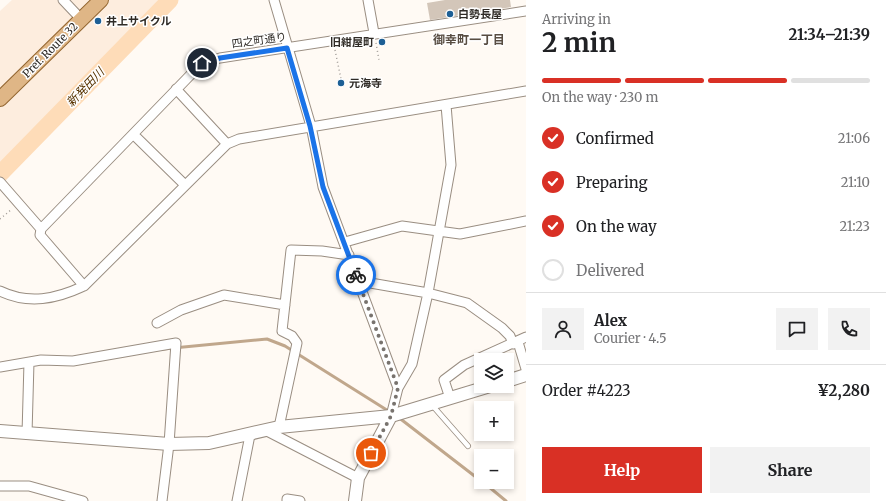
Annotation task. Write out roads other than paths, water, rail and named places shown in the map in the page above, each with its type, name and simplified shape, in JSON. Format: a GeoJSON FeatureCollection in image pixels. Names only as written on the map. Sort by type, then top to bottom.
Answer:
{"type":"FeatureCollection","features":[{"type":"Feature","properties":{"kind":"main road","name":"Pref. Route 32"},"geometry":{"type":"LineString","coordinates":[[0,100],[101,0]]}},
{"type":"Feature","properties":{"kind":"street"},"geometry":{"type":"LineString","coordinates":[[63,0],[81,19]]}},
{"type":"Feature","properties":{"kind":"street"},"geometry":{"type":"LineString","coordinates":[[274,0],[310,126],[323,187],[345,242],[398,388]]}},
{"type":"Feature","properties":{"kind":"street"},"geometry":{"type":"LineString","coordinates":[[368,0],[374,33]]}},
{"type":"Feature","properties":{"kind":"street","name":"四之町通り"},"geometry":{"type":"LineString","coordinates":[[41,229],[202,63],[220,58],[374,33],[526,11]]}},
{"type":"Feature","properties":{"kind":"street"},"geometry":{"type":"LineString","coordinates":[[176,89],[227,144]]}},
{"type":"Feature","properties":{"kind":"street"},"geometry":{"type":"LineString","coordinates":[[0,291],[14,298],[38,299],[67,294],[84,286],[227,144],[239,139],[526,91]]}},
{"type":"Feature","properties":{"kind":"street"},"geometry":{"type":"LineString","coordinates":[[355,501],[358,478],[391,416],[398,388],[412,364],[428,293],[451,165],[446,105]]}},
{"type":"Feature","properties":{"kind":"street"},"geometry":{"type":"LineString","coordinates":[[133,134],[185,185]]}},
{"type":"Feature","properties":{"kind":"street"},"geometry":{"type":"LineString","coordinates":[[1,183],[41,229],[40,235],[84,286]]}},
{"type":"Feature","properties":{"kind":"street"},"geometry":{"type":"LineString","coordinates":[[345,242],[402,226],[460,234],[526,221]]}},
{"type":"Feature","properties":{"kind":"street"},"geometry":{"type":"LineString","coordinates":[[279,427],[297,343],[292,336],[282,331],[291,250],[322,251],[349,255]]}},
{"type":"Feature","properties":{"kind":"street"},"geometry":{"type":"LineString","coordinates":[[359,281],[428,293],[468,303],[502,328],[510,336],[519,341],[526,369]]}},
{"type":"Feature","properties":{"kind":"street"},"geometry":{"type":"LineString","coordinates":[[157,323],[181,310],[224,295],[285,305]]}},
{"type":"Feature","properties":{"kind":"street"},"geometry":{"type":"LineString","coordinates":[[450,398],[444,380],[464,365],[488,353],[519,341]]}},
{"type":"Feature","properties":{"kind":"street"},"geometry":{"type":"LineString","coordinates":[[0,367],[41,360],[73,361],[176,343],[169,444],[162,501]]}},
{"type":"Feature","properties":{"kind":"street"},"geometry":{"type":"LineString","coordinates":[[27,434],[29,362]]}},
{"type":"Feature","properties":{"kind":"street"},"geometry":{"type":"LineString","coordinates":[[514,379],[526,375]]}},
{"type":"Feature","properties":{"kind":"street"},"geometry":{"type":"LineString","coordinates":[[0,431],[169,444],[209,443],[250,435],[279,427],[391,416],[474,391]]}},
{"type":"Feature","properties":{"kind":"street"},"geometry":{"type":"LineString","coordinates":[[267,431],[358,478]]}},
{"type":"Feature","properties":{"kind":"street"},"geometry":{"type":"LineString","coordinates":[[237,501],[250,435]]}},
{"type":"Feature","properties":{"kind":"street"},"geometry":{"type":"LineString","coordinates":[[0,486],[29,486],[83,501]]}},
{"type":"Feature","properties":{"kind":"street"},"geometry":{"type":"LineString","coordinates":[[287,501],[287,499],[300,501]]}},
{"type":"Feature","properties":{"kind":"lane"},"geometry":{"type":"LineString","coordinates":[[431,404],[468,446]]}},
{"type":"Feature","properties":{"kind":"waterway","name":"新発田川"},"geometry":{"type":"LineString","coordinates":[[0,174],[170,0]]}},
{"type":"Feature","properties":{"kind":"waterway"},"geometry":{"type":"LineString","coordinates":[[163,349],[267,339],[285,346],[390,412]]}},
{"type":"Feature","properties":{"kind":"waterway"},"geometry":{"type":"LineString","coordinates":[[398,417],[474,476]]}},
{"type":"Feature","properties":{"kind":"waterway"},"geometry":{"type":"LineString","coordinates":[[491,489],[506,501]]}},
{"type":"Feature","properties":{"kind":"place","name":"白勢長屋"},"geometry":{"type":"Point","coordinates":[450,14]}},
{"type":"Feature","properties":{"kind":"place","name":"井上サイクル"},"geometry":{"type":"Point","coordinates":[98,21]}},
{"type":"Feature","properties":{"kind":"place","name":"旧紺屋町"},"geometry":{"type":"Point","coordinates":[382,42]}},
{"type":"Feature","properties":{"kind":"place","name":"元海寺"},"geometry":{"type":"Point","coordinates":[341,83]}},
{"type":"Feature","properties":{"kind":"district","name":"御幸町一丁目"},"geometry":{"type":"Point","coordinates":[469,39]}}]}
